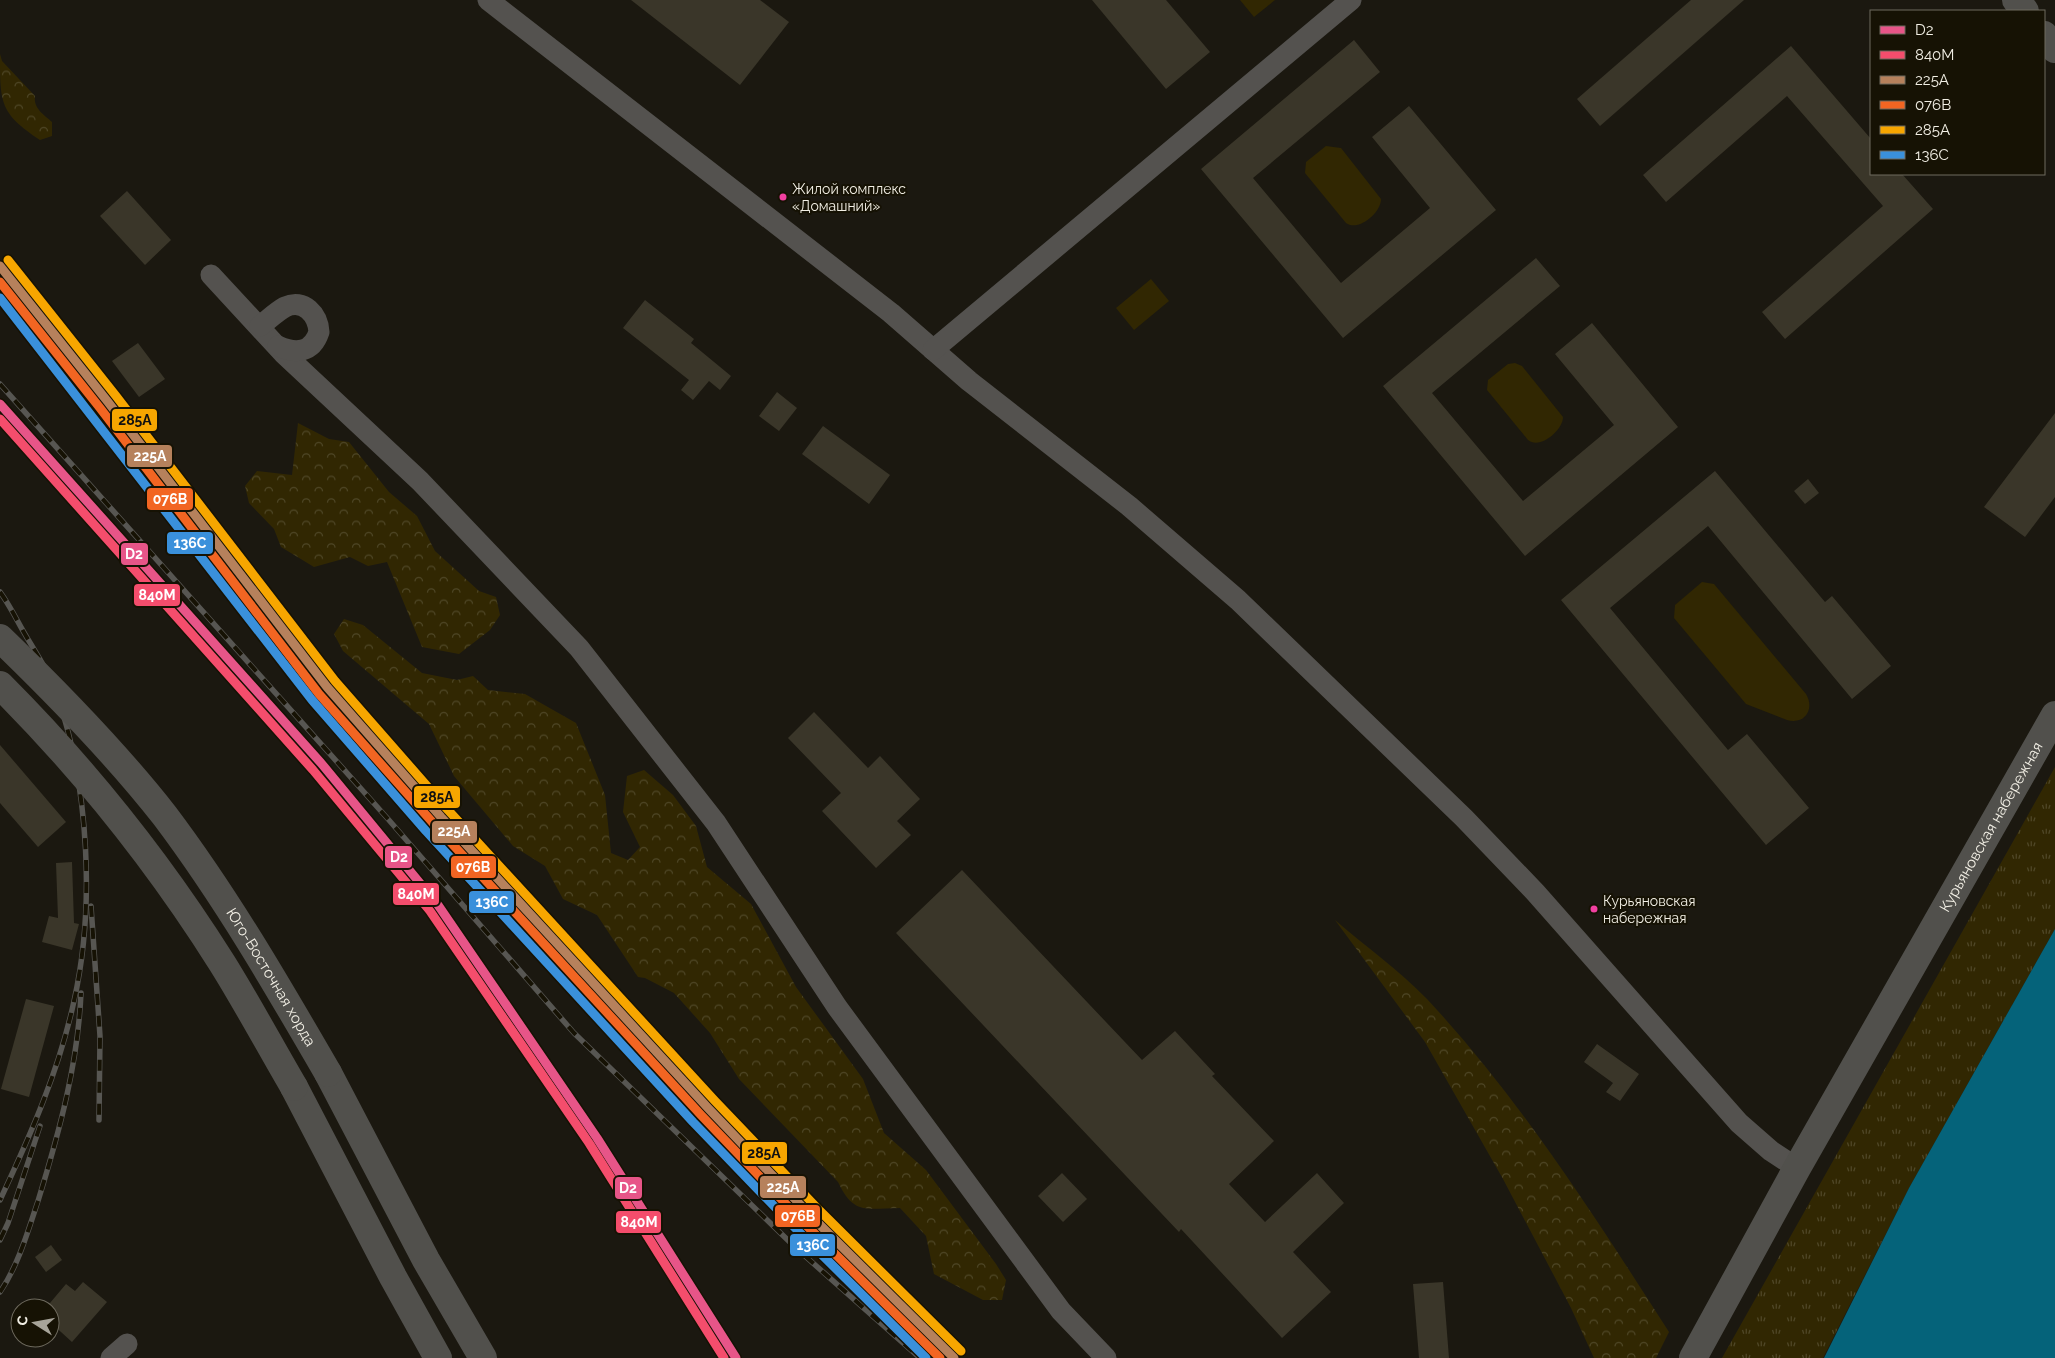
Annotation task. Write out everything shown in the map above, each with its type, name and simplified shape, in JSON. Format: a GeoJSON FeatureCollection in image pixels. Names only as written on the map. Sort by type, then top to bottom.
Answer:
{"type":"FeatureCollection","features":[{"type":"Feature","properties":{"kind":"main road"},"geometry":{"type":"LineString","coordinates":[[2016,0],[2024,10]]}},
{"type":"Feature","properties":{"kind":"main road"},"geometry":{"type":"LineString","coordinates":[[2045,36],[2055,49]]}},
{"type":"Feature","properties":{"kind":"main road","name":"Юго-Восточная хорда"},"geometry":{"type":"LineString","coordinates":[[0,638],[73,709],[164,816],[253,944],[328,1073],[426,1260],[483,1358]]}},
{"type":"Feature","properties":{"kind":"main road"},"geometry":{"type":"LineString","coordinates":[[0,685],[47,732],[134,838],[221,962],[294,1087],[393,1277],[438,1358]]}},
{"type":"Feature","properties":{"kind":"main road","name":"Курьяновская набережная"},"geometry":{"type":"LineString","coordinates":[[1693,1358],[1797,1168],[2055,716]]}},
{"type":"Feature","properties":{"kind":"street"},"geometry":{"type":"LineString","coordinates":[[488,0],[891,313],[969,381],[1129,506],[1238,600],[1477,831],[1580,941],[1739,1123],[1770,1151],[1797,1168]]}},
{"type":"Feature","properties":{"kind":"street"},"geometry":{"type":"LineString","coordinates":[[933,350],[1351,0]]}},
{"type":"Feature","properties":{"kind":"street"},"geometry":{"type":"LineString","coordinates":[[212,274],[278,346],[420,481],[579,648],[716,823],[838,1007],[1061,1311],[1106,1358]]}},
{"type":"Feature","properties":{"kind":"street"},"geometry":{"type":"LineString","coordinates":[[260,326],[287,306],[303,306],[316,316],[319,332],[316,340],[314,368],[317,378],[327,392]]}},
{"type":"Feature","properties":{"kind":"street"},"geometry":{"type":"LineString","coordinates":[[278,346],[296,352],[311,346],[316,340]]}},
{"type":"Feature","properties":{"kind":"street"},"geometry":{"type":"LineString","coordinates":[[111,1358],[127,1344]]}},
{"type":"Feature","properties":{"kind":"green space"},"geometry":{"type":"Polygon","coordinates":[[[1240,0],[1275,0],[1254,17],[1240,0]]]}},
{"type":"Feature","properties":{"kind":"green space"},"geometry":{"type":"Polygon","coordinates":[[[0,54],[2,61],[35,96],[36,104],[40,111],[52,122],[52,136],[40,140],[27,131],[10,114],[2,96],[0,54]]]}},
{"type":"Feature","properties":{"kind":"green space"},"geometry":{"type":"Polygon","coordinates":[[[1326,146],[1341,148],[1381,199],[1377,210],[1368,220],[1357,225],[1346,223],[1305,173],[1306,162],[1326,146]]]}},
{"type":"Feature","properties":{"kind":"green space"},"geometry":{"type":"Polygon","coordinates":[[[1151,279],[1169,301],[1134,330],[1116,308],[1151,279]]]}},
{"type":"Feature","properties":{"kind":"green space"},"geometry":{"type":"Polygon","coordinates":[[[1515,363],[1522,366],[1563,417],[1555,433],[1544,441],[1533,442],[1528,440],[1487,390],[1488,380],[1508,364],[1515,363]]]}},
{"type":"Feature","properties":{"kind":"green space"},"geometry":{"type":"Polygon","coordinates":[[[298,423],[329,439],[349,442],[389,492],[417,516],[435,551],[479,591],[496,597],[500,615],[490,630],[459,654],[422,647],[387,562],[368,566],[350,557],[314,567],[281,547],[274,529],[249,503],[245,486],[257,471],[292,475],[298,423]]]}},
{"type":"Feature","properties":{"kind":"green space"},"geometry":{"type":"Polygon","coordinates":[[[1702,582],[1714,584],[1806,694],[1809,700],[1809,710],[1803,718],[1793,721],[1787,720],[1746,704],[1674,618],[1675,605],[1702,582]]]}},
{"type":"Feature","properties":{"kind":"green space"},"geometry":{"type":"Polygon","coordinates":[[[344,619],[363,625],[422,673],[457,680],[473,676],[488,690],[525,694],[576,723],[605,795],[611,853],[628,860],[640,847],[623,812],[627,776],[644,770],[673,795],[696,826],[707,867],[751,904],[796,987],[863,1079],[884,1133],[926,1170],[996,1264],[1006,1280],[1002,1300],[983,1300],[934,1274],[926,1236],[900,1208],[863,1208],[850,1200],[838,1182],[739,1079],[710,1033],[674,993],[645,978],[638,977],[597,915],[563,899],[545,866],[513,846],[454,776],[429,724],[343,651],[334,634],[344,619]]]}},
{"type":"Feature","properties":{"kind":"green space"},"geometry":{"type":"Polygon","coordinates":[[[2055,767],[2055,929],[1909,1188],[1823,1358],[1722,1358],[2055,767]]]}},
{"type":"Feature","properties":{"kind":"green space"},"geometry":{"type":"Polygon","coordinates":[[[1335,920],[1427,999],[1494,1077],[1556,1160],[1669,1332],[1656,1358],[1594,1358],[1571,1308],[1503,1179],[1425,1042],[1335,920]]]}},
{"type":"Feature","properties":{"kind":"water"},"geometry":{"type":"Polygon","coordinates":[[[2055,929],[2055,1358],[1824,1358],[1909,1188],[2055,929]]]}},
{"type":"Feature","properties":{"kind":"building"},"geometry":{"type":"Polygon","coordinates":[[[631,0],[760,0],[789,22],[740,85],[631,0]]]}},
{"type":"Feature","properties":{"kind":"building"},"geometry":{"type":"Polygon","coordinates":[[[1092,0],[1166,0],[1210,52],[1166,89],[1092,0]]]}},
{"type":"Feature","properties":{"kind":"building"},"geometry":{"type":"Polygon","coordinates":[[[1691,0],[1744,0],[1600,126],[1577,99],[1691,0]]]}},
{"type":"Feature","properties":{"kind":"building"},"geometry":{"type":"Polygon","coordinates":[[[1354,40],[1380,72],[1253,178],[1341,283],[1430,208],[1372,137],[1409,106],[1496,210],[1343,338],[1201,169],[1354,40]]]}},
{"type":"Feature","properties":{"kind":"building"},"geometry":{"type":"Polygon","coordinates":[[[1791,46],[1870,138],[1870,175],[1903,175],[1933,209],[1785,339],[1762,312],[1883,206],[1787,96],[1666,202],[1643,175],[1791,46]]]}},
{"type":"Feature","properties":{"kind":"building"},"geometry":{"type":"Polygon","coordinates":[[[127,191],[171,240],[145,265],[100,216],[127,191]]]}},
{"type":"Feature","properties":{"kind":"building"},"geometry":{"type":"Polygon","coordinates":[[[1536,258],[1560,286],[1432,393],[1523,501],[1614,425],[1555,354],[1592,323],[1678,427],[1525,556],[1383,386],[1536,258]]]}},
{"type":"Feature","properties":{"kind":"building"},"geometry":{"type":"Polygon","coordinates":[[[645,300],[694,339],[691,343],[731,376],[720,390],[709,381],[693,400],[681,390],[689,380],[623,328],[645,300]]]}},
{"type":"Feature","properties":{"kind":"building"},"geometry":{"type":"Polygon","coordinates":[[[138,343],[165,379],[139,397],[112,361],[138,343]]]}},
{"type":"Feature","properties":{"kind":"building"},"geometry":{"type":"Polygon","coordinates":[[[777,392],[797,408],[779,431],[759,416],[777,392]]]}},
{"type":"Feature","properties":{"kind":"building"},"geometry":{"type":"Polygon","coordinates":[[[2055,413],[2055,497],[2025,537],[1984,507],[2055,413]]]}},
{"type":"Feature","properties":{"kind":"building"},"geometry":{"type":"Polygon","coordinates":[[[823,426],[890,475],[869,504],[802,454],[823,426]]]}},
{"type":"Feature","properties":{"kind":"building"},"geometry":{"type":"Polygon","coordinates":[[[1715,471],[1825,602],[1832,596],[1891,666],[1852,699],[1708,526],[1610,608],[1728,750],[1747,734],[1809,808],[1766,845],[1561,600],[1715,471]]]}},
{"type":"Feature","properties":{"kind":"building"},"geometry":{"type":"Polygon","coordinates":[[[1808,479],[1819,493],[1805,504],[1794,491],[1808,479]]]}},
{"type":"Feature","properties":{"kind":"building"},"geometry":{"type":"Polygon","coordinates":[[[814,712],[868,768],[880,756],[920,799],[897,821],[911,835],[876,868],[822,811],[841,793],[788,738],[814,712]]]}},
{"type":"Feature","properties":{"kind":"building"},"geometry":{"type":"Polygon","coordinates":[[[0,745],[66,822],[38,847],[0,803],[0,745]]]}},
{"type":"Feature","properties":{"kind":"building"},"geometry":{"type":"Polygon","coordinates":[[[72,862],[74,923],[79,924],[72,950],[42,942],[49,916],[58,918],[56,863],[72,862]]]}},
{"type":"Feature","properties":{"kind":"building"},"geometry":{"type":"Polygon","coordinates":[[[962,870],[1142,1060],[1175,1031],[1215,1074],[1212,1076],[1274,1141],[1229,1184],[1265,1222],[1317,1173],[1344,1203],[1293,1252],[1331,1292],[1282,1338],[1181,1229],[1179,1232],[896,933],[962,870]]]}},
{"type":"Feature","properties":{"kind":"building"},"geometry":{"type":"Polygon","coordinates":[[[26,999],[54,1006],[29,1097],[1,1089],[26,999]]]}},
{"type":"Feature","properties":{"kind":"building"},"geometry":{"type":"Polygon","coordinates":[[[1597,1044],[1639,1074],[1620,1101],[1606,1092],[1613,1083],[1584,1062],[1597,1044]]]}},
{"type":"Feature","properties":{"kind":"building"},"geometry":{"type":"Polygon","coordinates":[[[1062,1173],[1087,1199],[1063,1222],[1038,1196],[1062,1173]]]}},
{"type":"Feature","properties":{"kind":"building"},"geometry":{"type":"Polygon","coordinates":[[[51,1245],[62,1260],[46,1272],[35,1257],[51,1245]]]}},
{"type":"Feature","properties":{"kind":"building"},"geometry":{"type":"Polygon","coordinates":[[[83,1282],[107,1302],[72,1342],[60,1331],[60,1298],[54,1298],[66,1284],[75,1291],[83,1282]]]}},
{"type":"Feature","properties":{"kind":"building"},"geometry":{"type":"Polygon","coordinates":[[[1443,1282],[1449,1358],[1419,1358],[1413,1284],[1443,1282]]]}},
{"type":"Feature","properties":{"kind":"railway"},"geometry":{"type":"LineString","coordinates":[[0,384],[388,819],[574,1033],[796,1248],[920,1358]]}},
{"type":"Feature","properties":{"kind":"railway"},"geometry":{"type":"LineString","coordinates":[[0,592],[49,675],[58,698],[77,771],[86,849],[85,927],[81,965],[68,1027],[43,1103],[0,1200]]}},
{"type":"Feature","properties":{"kind":"railway"},"geometry":{"type":"LineString","coordinates":[[91,906],[100,1036],[99,1120]]}},
{"type":"Feature","properties":{"kind":"railway"},"geometry":{"type":"LineString","coordinates":[[0,1292],[22,1248],[53,1150],[72,1072],[81,993]]}},
{"type":"Feature","properties":{"kind":"railway"},"geometry":{"type":"LineString","coordinates":[[0,1240],[8,1223],[40,1126]]}},
{"type":"Feature","properties":{"kind":"transit line","name":"285А"},"geometry":{"type":"LineString","coordinates":[[8,260],[116,396],[335,681],[448,810],[715,1101],[820,1211],[961,1351]]}},
{"type":"Feature","properties":{"kind":"transit line","name":"225А"},"geometry":{"type":"LineString","coordinates":[[0,266],[108,402],[327,687],[441,817],[708,1108],[813,1218],[954,1358]]}},
{"type":"Feature","properties":{"kind":"transit line","name":"076В"},"geometry":{"type":"LineString","coordinates":[[0,282],[100,408],[319,694],[434,824],[701,1115],[806,1225],[940,1358]]}},
{"type":"Feature","properties":{"kind":"transit line","name":"136С"},"geometry":{"type":"LineString","coordinates":[[0,298],[312,700],[426,831],[693,1122],[799,1232],[926,1358]]}},
{"type":"Feature","properties":{"kind":"transit line","name":"D2"},"geometry":{"type":"LineString","coordinates":[[0,404],[321,763],[438,905],[597,1138],[736,1358]]}},
{"type":"Feature","properties":{"kind":"transit line","name":"840М"},"geometry":{"type":"LineString","coordinates":[[0,419],[313,770],[430,911],[589,1143],[724,1358]]}},
{"type":"Feature","properties":{"kind":"place","name":"Жилой комплекс «Домашний»"},"geometry":{"type":"Point","coordinates":[783,197]}},
{"type":"Feature","properties":{"kind":"place","name":"Курьяновская набережная"},"geometry":{"type":"Point","coordinates":[1594,909]}}]}
